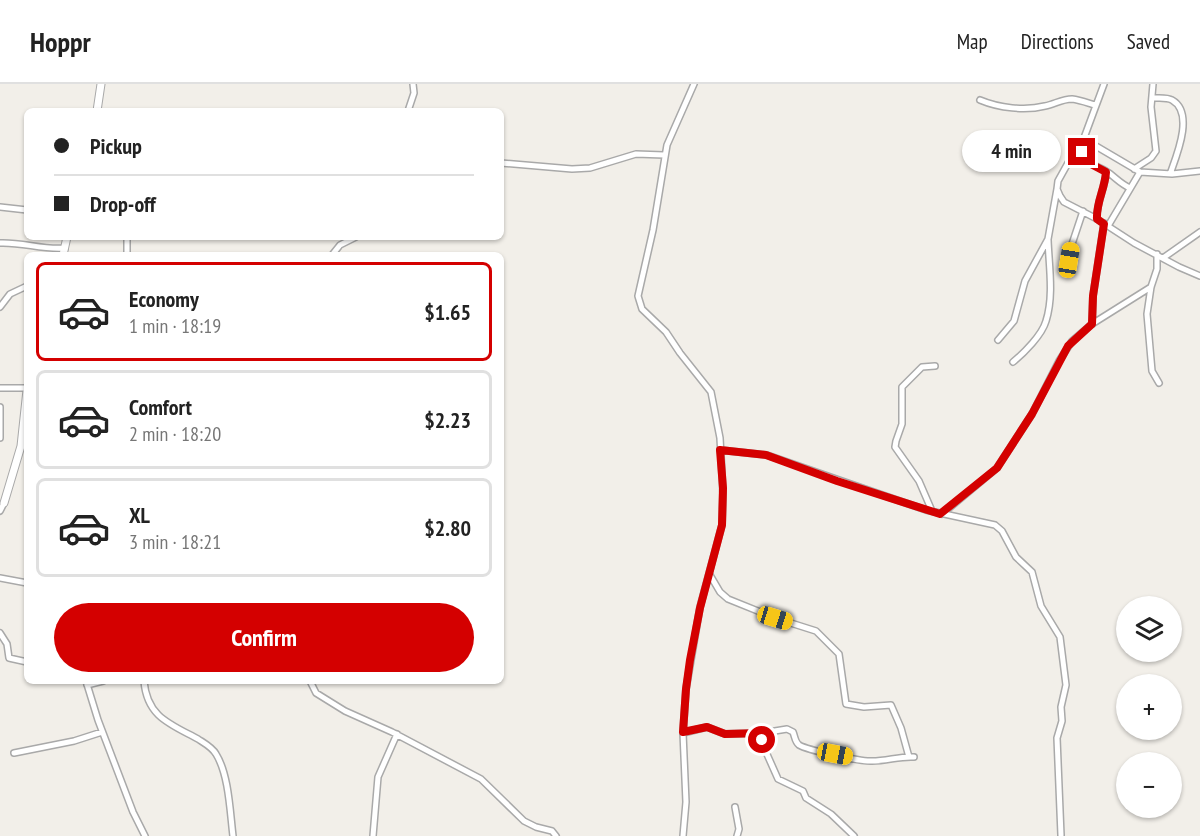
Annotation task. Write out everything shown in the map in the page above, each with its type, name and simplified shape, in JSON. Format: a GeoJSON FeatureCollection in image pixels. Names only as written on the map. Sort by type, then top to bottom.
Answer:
{"type":"FeatureCollection","features":[{"type":"Feature","properties":{"kind":"street"},"geometry":{"type":"LineString","coordinates":[[98,108],[102,84]]}},
{"type":"Feature","properties":{"kind":"street"},"geometry":{"type":"LineString","coordinates":[[409,108],[414,93],[413,84]]}},
{"type":"Feature","properties":{"kind":"street"},"geometry":{"type":"LineString","coordinates":[[683,836],[686,801],[683,732],[687,674],[700,608],[722,525],[723,488],[718,422],[711,392],[666,332],[645,313],[638,301],[638,290],[653,230],[664,155],[675,123],[694,84]]}},
{"type":"Feature","properties":{"kind":"street"},"geometry":{"type":"LineString","coordinates":[[1013,362],[1025,351],[1046,323],[1049,289],[1048,238],[1057,189],[1062,172],[1081,147],[1104,84]]}},
{"type":"Feature","properties":{"kind":"street"},"geometry":{"type":"LineString","coordinates":[[1134,168],[1151,158],[1156,151],[1151,107],[1153,84]]}},
{"type":"Feature","properties":{"kind":"street"},"geometry":{"type":"LineString","coordinates":[[1153,98],[1175,102],[1182,120],[1182,142],[1170,174]]}},
{"type":"Feature","properties":{"kind":"street"},"geometry":{"type":"LineString","coordinates":[[980,100],[995,105],[1024,108],[1072,99],[1095,105]]}},
{"type":"Feature","properties":{"kind":"street"},"geometry":{"type":"LineString","coordinates":[[1084,137],[1140,172],[1170,174],[1200,171]]}},
{"type":"Feature","properties":{"kind":"street"},"geometry":{"type":"LineString","coordinates":[[1081,147],[1085,159],[1117,182],[1130,188]]}},
{"type":"Feature","properties":{"kind":"street"},"geometry":{"type":"LineString","coordinates":[[504,163],[578,169],[590,168],[636,154],[664,155]]}},
{"type":"Feature","properties":{"kind":"street"},"geometry":{"type":"LineString","coordinates":[[1097,219],[1098,202],[1105,183],[1106,172]]}},
{"type":"Feature","properties":{"kind":"street"},"geometry":{"type":"LineString","coordinates":[[1092,324],[1093,296],[1106,225],[1140,172]]}},
{"type":"Feature","properties":{"kind":"street"},"geometry":{"type":"LineString","coordinates":[[1057,189],[1064,202],[1097,219],[1134,243],[1200,276]]}},
{"type":"Feature","properties":{"kind":"street"},"geometry":{"type":"LineString","coordinates":[[1069,260],[1083,211],[1098,202]]}},
{"type":"Feature","properties":{"kind":"street"},"geometry":{"type":"LineString","coordinates":[[0,207],[24,210]]}},
{"type":"Feature","properties":{"kind":"street"},"geometry":{"type":"LineString","coordinates":[[1159,383],[1152,371],[1147,319],[1151,288],[1157,269],[1164,258],[1200,232]]}},
{"type":"Feature","properties":{"kind":"street"},"geometry":{"type":"LineString","coordinates":[[998,340],[1014,321],[1025,281],[1048,238]]}},
{"type":"Feature","properties":{"kind":"street"},"geometry":{"type":"LineString","coordinates":[[334,252],[340,244],[349,240]]}},
{"type":"Feature","properties":{"kind":"street"},"geometry":{"type":"LineString","coordinates":[[0,243],[24,243],[64,251]]}},
{"type":"Feature","properties":{"kind":"street"},"geometry":{"type":"LineString","coordinates":[[1157,254],[1157,269]]}},
{"type":"Feature","properties":{"kind":"street"},"geometry":{"type":"LineString","coordinates":[[0,307],[10,294],[24,287]]}},
{"type":"Feature","properties":{"kind":"street"},"geometry":{"type":"LineString","coordinates":[[942,514],[997,468],[1032,414],[1068,346],[1092,324],[1151,288]]}},
{"type":"Feature","properties":{"kind":"street"},"geometry":{"type":"LineString","coordinates":[[932,511],[919,481],[895,444],[903,424],[903,386],[922,367],[935,366]]}},
{"type":"Feature","properties":{"kind":"street"},"geometry":{"type":"LineString","coordinates":[[0,388],[24,389]]}},
{"type":"Feature","properties":{"kind":"street"},"geometry":{"type":"LineString","coordinates":[[0,407],[0,438]]}},
{"type":"Feature","properties":{"kind":"street"},"geometry":{"type":"LineString","coordinates":[[0,511],[21,446],[24,426]]}},
{"type":"Feature","properties":{"kind":"street"},"geometry":{"type":"LineString","coordinates":[[720,450],[766,455],[837,481],[932,511],[995,525],[1000,530],[1010,548],[1032,572],[1041,606],[1060,635],[1066,685],[1061,707],[1062,721],[1056,738],[1061,835]]}},
{"type":"Feature","properties":{"kind":"street"},"geometry":{"type":"LineString","coordinates":[[683,732],[707,727],[725,734],[762,733],[787,729],[793,732],[796,741],[802,746],[870,762],[911,757],[892,706],[864,707],[846,704],[839,654],[816,631],[728,599],[720,592],[710,575]]}},
{"type":"Feature","properties":{"kind":"street"},"geometry":{"type":"LineString","coordinates":[[0,579],[24,583]]}},
{"type":"Feature","properties":{"kind":"street"},"geometry":{"type":"LineString","coordinates":[[0,633],[7,644],[10,660],[24,662]]}},
{"type":"Feature","properties":{"kind":"street"},"geometry":{"type":"LineString","coordinates":[[87,684],[102,732],[133,812],[145,836]]}},
{"type":"Feature","properties":{"kind":"street"},"geometry":{"type":"LineString","coordinates":[[145,684],[148,700],[160,718],[205,743],[217,754],[231,805],[232,836]]}},
{"type":"Feature","properties":{"kind":"street"},"geometry":{"type":"LineString","coordinates":[[312,684],[316,693],[350,714],[397,734],[481,780],[521,819],[536,827],[552,831],[556,836]]}},
{"type":"Feature","properties":{"kind":"street"},"geometry":{"type":"LineString","coordinates":[[14,753],[74,741],[102,732]]}},
{"type":"Feature","properties":{"kind":"street"},"geometry":{"type":"LineString","coordinates":[[762,733],[762,743],[778,779],[803,791],[806,798],[831,814],[854,836]]}},
{"type":"Feature","properties":{"kind":"street"},"geometry":{"type":"LineString","coordinates":[[373,836],[378,777],[397,734]]}},
{"type":"Feature","properties":{"kind":"street"},"geometry":{"type":"LineString","coordinates":[[735,807],[739,829],[737,836]]}},
{"type":"Feature","properties":{"kind":"route"},"geometry":{"type":"LineString","coordinates":[[762,740],[762,733],[725,734],[707,727],[683,732],[690,660],[700,608],[722,525],[723,488],[720,450],[766,455],[837,481],[940,514],[994,472],[1032,414],[1068,346],[1092,324],[1093,296],[1104,224],[1097,219],[1096,205],[1105,183],[1106,172],[1089,163],[1082,152]]}}]}
